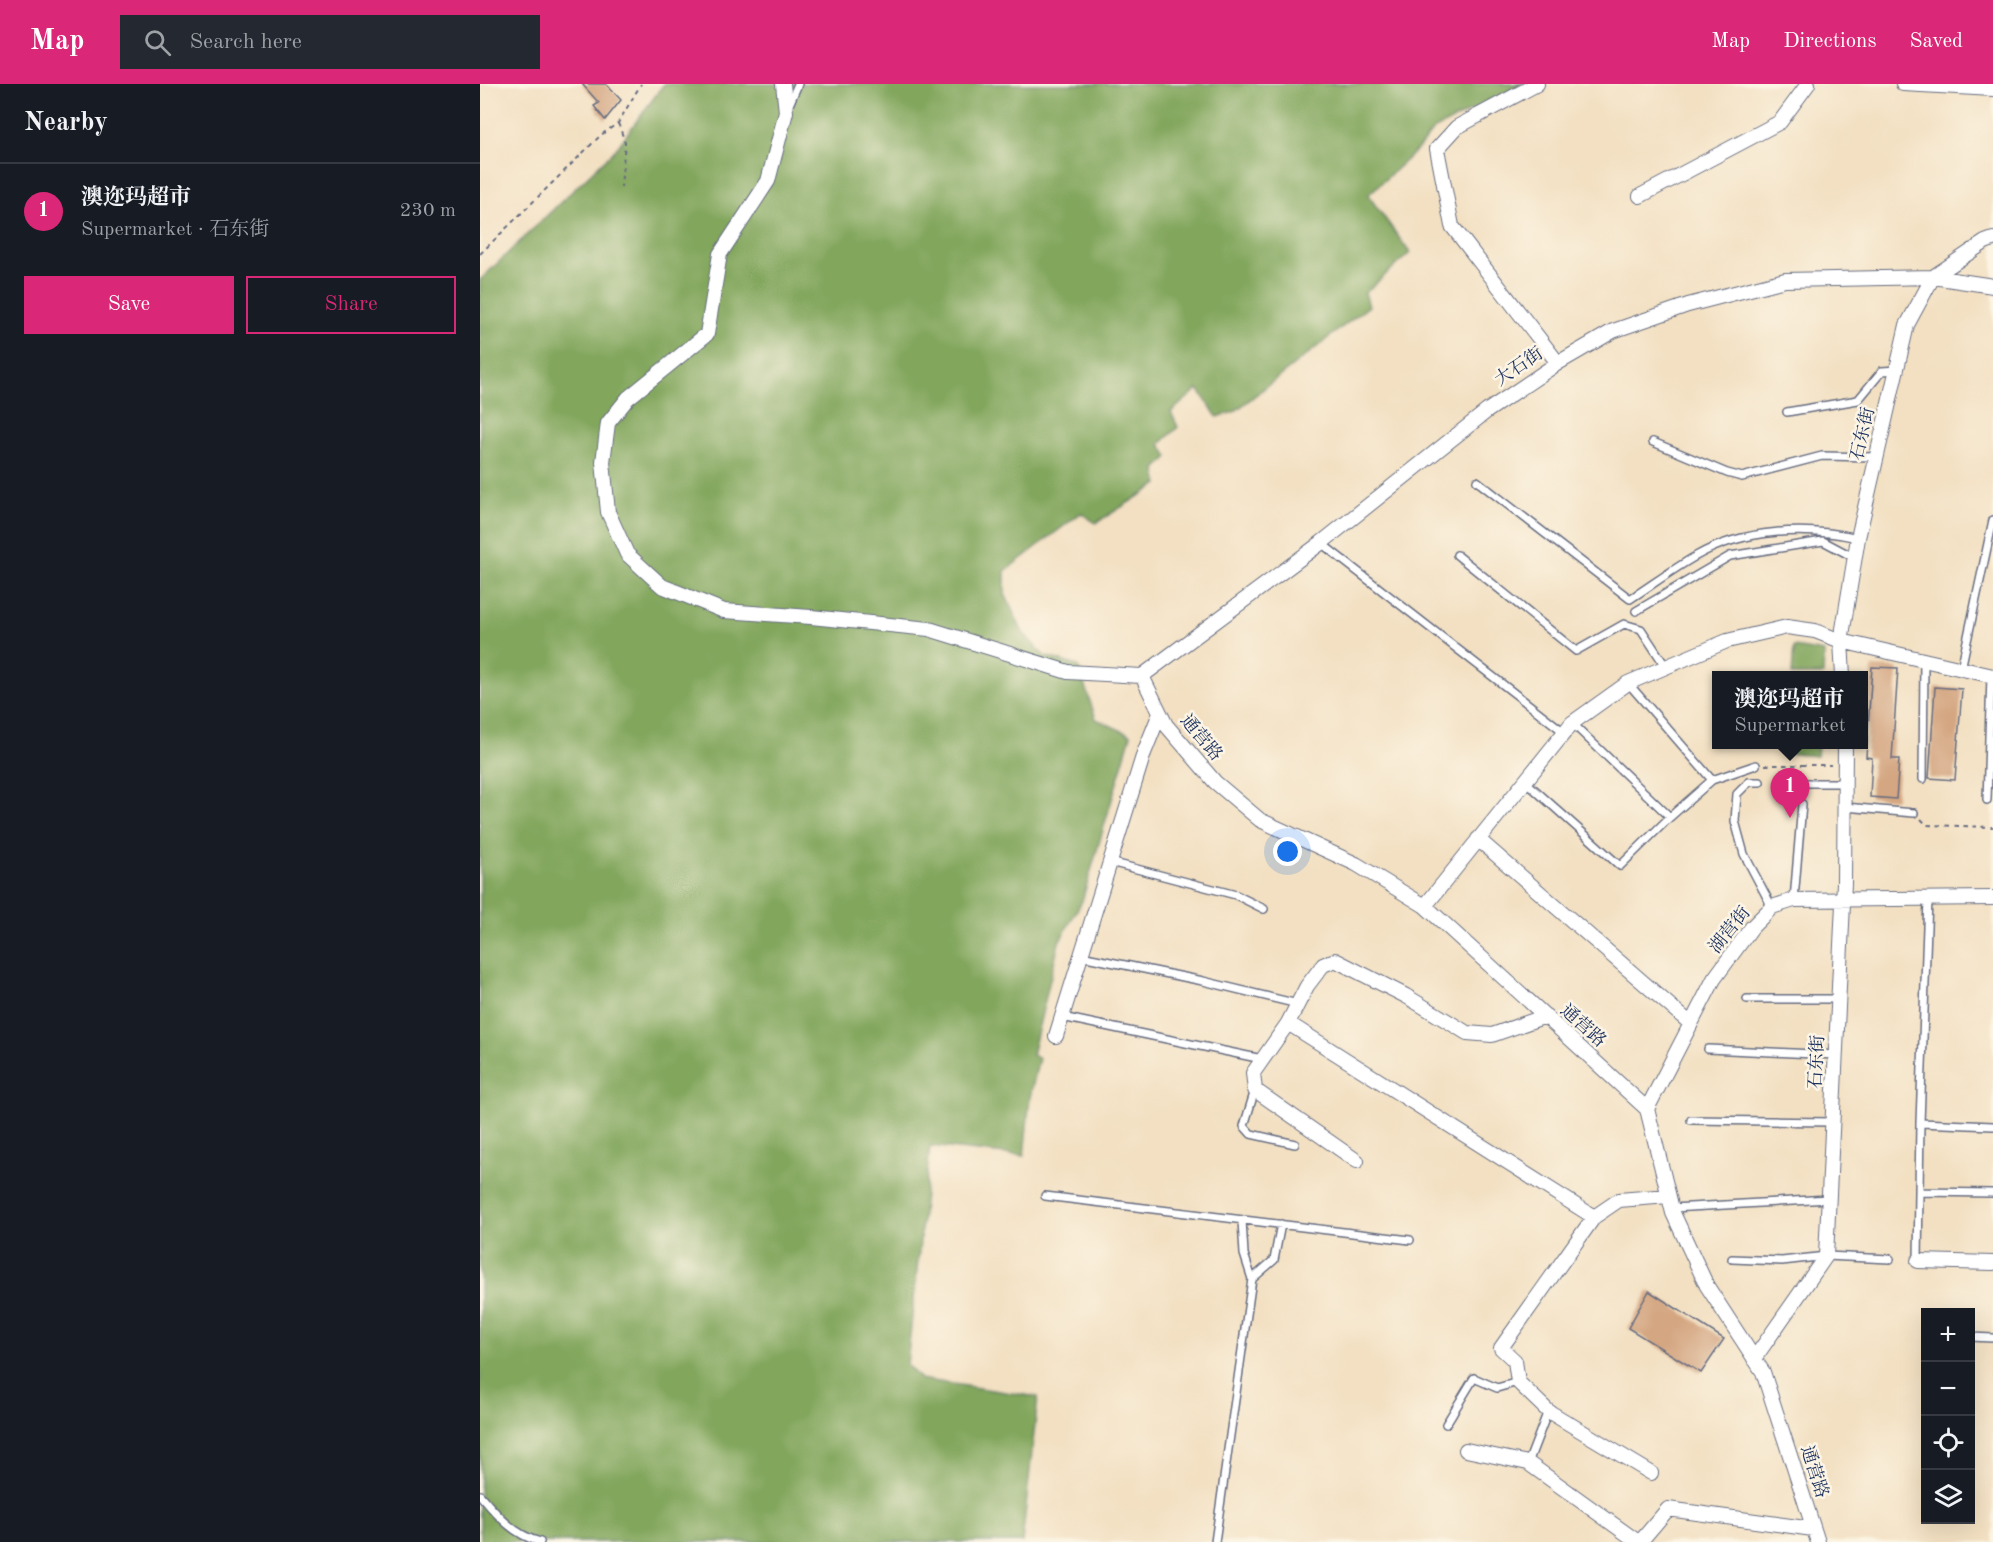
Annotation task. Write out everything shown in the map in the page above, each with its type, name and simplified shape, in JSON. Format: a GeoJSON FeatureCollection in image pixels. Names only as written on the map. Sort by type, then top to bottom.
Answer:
{"type":"FeatureCollection","features":[{"type":"Feature","properties":{"kind":"street"},"geometry":{"type":"LineString","coordinates":[[783,84],[786,112],[768,181],[720,254],[707,334],[628,398],[608,423],[603,462],[609,512],[627,554],[662,586],[724,611],[929,629],[1068,672],[1142,676]]}},
{"type":"Feature","properties":{"kind":"street"},"geometry":{"type":"LineString","coordinates":[[1537,84],[1457,127],[1437,149],[1452,226],[1558,363]]}},
{"type":"Feature","properties":{"kind":"street"},"geometry":{"type":"LineString","coordinates":[[1640,196],[1780,122],[1808,84]]}},
{"type":"Feature","properties":{"kind":"street"},"geometry":{"type":"LineString","coordinates":[[1902,84],[1993,89]]}},
{"type":"Feature","properties":{"kind":"street","name":"石东街"},"geometry":{"type":"LineString","coordinates":[[1843,671],[1841,641],[1858,538],[1907,325],[1933,277],[1993,239]]}},
{"type":"Feature","properties":{"kind":"street","name":"大石街"},"geometry":{"type":"LineString","coordinates":[[1142,676],[1322,543],[1487,411],[1558,363],[1613,331],[1688,305],[1785,280],[1933,277],[1993,286]]}},
{"type":"Feature","properties":{"kind":"street"},"geometry":{"type":"LineString","coordinates":[[1425,906],[1568,728],[1628,684],[1727,641],[1787,627],[1815,631],[1841,641],[1992,676]]}},
{"type":"Feature","properties":{"kind":"street","name":"通营路"},"geometry":{"type":"LineString","coordinates":[[1142,676],[1166,725],[1215,782],[1260,820],[1356,864],[1425,906],[1647,1109],[1670,1202],[1707,1286],[1763,1372],[1816,1536]]}},
{"type":"Feature","properties":{"kind":"street"},"geometry":{"type":"LineString","coordinates":[[1056,1036],[1143,753],[1160,713]]}},
{"type":"Feature","properties":{"kind":"street","name":"石东街"},"geometry":{"type":"LineString","coordinates":[[1826,1256],[1844,899],[1845,749]]}},
{"type":"Feature","properties":{"kind":"street"},"geometry":{"type":"LineString","coordinates":[[1478,840],[1691,1024]]}},
{"type":"Feature","properties":{"kind":"street","name":"湖营街"},"geometry":{"type":"LineString","coordinates":[[1647,1109],[1714,979],[1752,927],[1772,907],[1794,900],[1993,898]]}},
{"type":"Feature","properties":{"kind":"street"},"geometry":{"type":"LineString","coordinates":[[1357,1161],[1255,1090],[1253,1073],[1288,1023],[1307,986],[1323,965],[1335,960],[1406,996],[1467,1033],[1492,1035],[1546,1016]]}},
{"type":"Feature","properties":{"kind":"street"},"geometry":{"type":"LineString","coordinates":[[1288,1023],[1594,1217]]}},
{"type":"Feature","properties":{"kind":"street"},"geometry":{"type":"LineString","coordinates":[[1651,1473],[1548,1411],[1518,1382],[1515,1361],[1501,1348],[1594,1217],[1619,1200],[1670,1202]]}},
{"type":"Feature","properties":{"kind":"street"},"geometry":{"type":"LineString","coordinates":[[1755,1359],[1826,1256]]}},
{"type":"Feature","properties":{"kind":"street"},"geometry":{"type":"LineString","coordinates":[[1918,1261],[1993,1263]]}},
{"type":"Feature","properties":{"kind":"street"},"geometry":{"type":"LineString","coordinates":[[1466,1450],[1528,1463],[1639,1542],[1668,1509],[1816,1536]]}},
{"type":"Feature","properties":{"kind":"lane"},"geometry":{"type":"LineString","coordinates":[[786,112],[798,84]]}},
{"type":"Feature","properties":{"kind":"lane"},"geometry":{"type":"LineString","coordinates":[[1787,412],[1858,400],[1882,371],[1897,370]]}},
{"type":"Feature","properties":{"kind":"lane"},"geometry":{"type":"LineString","coordinates":[[1653,442],[1742,477],[1822,456],[1877,457]]}},
{"type":"Feature","properties":{"kind":"lane"},"geometry":{"type":"LineString","coordinates":[[1477,481],[1630,599],[1698,555],[1759,533],[1833,532],[1858,538]]}},
{"type":"Feature","properties":{"kind":"lane"},"geometry":{"type":"LineString","coordinates":[[1961,669],[1993,520]]}},
{"type":"Feature","properties":{"kind":"lane"},"geometry":{"type":"LineString","coordinates":[[1636,611],[1730,556],[1823,541],[1855,558]]}},
{"type":"Feature","properties":{"kind":"lane"},"geometry":{"type":"LineString","coordinates":[[1322,543],[1568,728],[1670,817]]}},
{"type":"Feature","properties":{"kind":"lane"},"geometry":{"type":"LineString","coordinates":[[1457,555],[1576,651],[1624,624],[1641,628],[1666,667]]}},
{"type":"Feature","properties":{"kind":"lane"},"geometry":{"type":"LineString","coordinates":[[1923,779],[1924,660]]}},
{"type":"Feature","properties":{"kind":"lane"},"geometry":{"type":"LineString","coordinates":[[1987,800],[1992,676]]}},
{"type":"Feature","properties":{"kind":"lane"},"geometry":{"type":"LineString","coordinates":[[1628,684],[1712,780]]}},
{"type":"Feature","properties":{"kind":"lane"},"geometry":{"type":"LineString","coordinates":[[1525,781],[1620,866],[1712,780],[1756,765]]}},
{"type":"Feature","properties":{"kind":"lane"},"geometry":{"type":"LineString","coordinates":[[1760,782],[1749,782],[1737,794],[1735,821],[1744,854],[1772,907]]}},
{"type":"Feature","properties":{"kind":"lane"},"geometry":{"type":"LineString","coordinates":[[1806,783],[1846,783]]}},
{"type":"Feature","properties":{"kind":"lane"},"geometry":{"type":"LineString","coordinates":[[1794,900],[1802,804]]}},
{"type":"Feature","properties":{"kind":"lane"},"geometry":{"type":"LineString","coordinates":[[1845,807],[1914,813]]}},
{"type":"Feature","properties":{"kind":"lane"},"geometry":{"type":"LineString","coordinates":[[1110,862],[1236,895],[1264,909]]}},
{"type":"Feature","properties":{"kind":"lane"},"geometry":{"type":"LineString","coordinates":[[1918,1261],[1920,1123],[1928,899]]}},
{"type":"Feature","properties":{"kind":"lane"},"geometry":{"type":"LineString","coordinates":[[1081,956],[1203,981],[1298,1004]]}},
{"type":"Feature","properties":{"kind":"lane"},"geometry":{"type":"LineString","coordinates":[[1747,999],[1839,999]]}},
{"type":"Feature","properties":{"kind":"lane"},"geometry":{"type":"LineString","coordinates":[[1062,1017],[1262,1059]]}},
{"type":"Feature","properties":{"kind":"lane"},"geometry":{"type":"LineString","coordinates":[[1708,1049],[1836,1055]]}},
{"type":"Feature","properties":{"kind":"lane"},"geometry":{"type":"LineString","coordinates":[[1255,1090],[1244,1126],[1251,1134],[1295,1144]]}},
{"type":"Feature","properties":{"kind":"lane"},"geometry":{"type":"LineString","coordinates":[[1691,1120],[1832,1122]]}},
{"type":"Feature","properties":{"kind":"lane"},"geometry":{"type":"LineString","coordinates":[[1920,1123],[1993,1126]]}},
{"type":"Feature","properties":{"kind":"lane"},"geometry":{"type":"LineString","coordinates":[[1919,1192],[1993,1193]]}},
{"type":"Feature","properties":{"kind":"lane"},"geometry":{"type":"LineString","coordinates":[[1045,1196],[1410,1240]]}},
{"type":"Feature","properties":{"kind":"lane"},"geometry":{"type":"LineString","coordinates":[[1670,1202],[1829,1199]]}},
{"type":"Feature","properties":{"kind":"lane"},"geometry":{"type":"LineString","coordinates":[[1215,1542],[1252,1280],[1244,1254],[1242,1220]]}},
{"type":"Feature","properties":{"kind":"lane"},"geometry":{"type":"LineString","coordinates":[[1252,1280],[1274,1260],[1281,1224]]}},
{"type":"Feature","properties":{"kind":"lane"},"geometry":{"type":"LineString","coordinates":[[1732,1259],[1782,1261],[1826,1256],[1890,1259]]}},
{"type":"Feature","properties":{"kind":"lane"},"geometry":{"type":"LineString","coordinates":[[1975,1337],[1993,1338]]}},
{"type":"Feature","properties":{"kind":"lane"},"geometry":{"type":"LineString","coordinates":[[1446,1424],[1474,1378],[1497,1388],[1518,1382]]}},
{"type":"Feature","properties":{"kind":"lane"},"geometry":{"type":"LineString","coordinates":[[1528,1463],[1548,1411]]}},
{"type":"Feature","properties":{"kind":"lane"},"geometry":{"type":"LineString","coordinates":[[480,1495],[503,1522],[532,1540],[540,1542]]}},
{"type":"Feature","properties":{"kind":"path"},"geometry":{"type":"LineString","coordinates":[[480,254],[601,135],[618,123],[641,84]]}},
{"type":"Feature","properties":{"kind":"path"},"geometry":{"type":"LineString","coordinates":[[618,123],[625,142],[621,187]]}},
{"type":"Feature","properties":{"kind":"path"},"geometry":{"type":"LineString","coordinates":[[1756,765],[1846,765]]}},
{"type":"Feature","properties":{"kind":"path"},"geometry":{"type":"LineString","coordinates":[[1914,813],[1928,825],[1993,827]]}},
{"type":"Feature","properties":{"kind":"green space"},"geometry":{"type":"Polygon","coordinates":[[[664,84],[1523,84],[1433,130],[1416,151],[1368,195],[1410,253],[1365,293],[1369,306],[1234,412],[1217,417],[1198,389],[1171,412],[1178,427],[1160,444],[1168,457],[1156,469],[1158,484],[1096,523],[1081,513],[1005,571],[1005,594],[1023,633],[1044,656],[1078,666],[1096,719],[1131,735],[1082,901],[1059,942],[1032,1055],[1039,1058],[1030,1097],[1024,1156],[930,1146],[907,1365],[920,1379],[1038,1397],[1022,1542],[480,1542],[480,280],[616,149],[664,84]]]}},
{"type":"Feature","properties":{"kind":"green space"},"geometry":{"type":"Polygon","coordinates":[[[1794,647],[1824,652],[1823,671],[1792,671],[1794,647]]]}},
{"type":"Feature","properties":{"kind":"green space"},"geometry":{"type":"Polygon","coordinates":[[[1788,749],[1818,749],[1817,756],[1787,753],[1788,749]]]}},
{"type":"Feature","properties":{"kind":"building"},"geometry":{"type":"Polygon","coordinates":[[[582,84],[606,84],[621,100],[605,120],[594,106],[599,103],[582,84]]]}},
{"type":"Feature","properties":{"kind":"building"},"geometry":{"type":"Polygon","coordinates":[[[1872,667],[1898,668],[1892,759],[1899,759],[1896,799],[1870,797],[1872,758],[1866,757],[1872,667]]]}},
{"type":"Feature","properties":{"kind":"building"},"geometry":{"type":"Polygon","coordinates":[[[1935,687],[1962,689],[1955,780],[1929,778],[1935,687]]]}},
{"type":"Feature","properties":{"kind":"building"},"geometry":{"type":"Polygon","coordinates":[[[1649,1291],[1724,1339],[1701,1373],[1628,1328],[1649,1291]]]}},
{"type":"Feature","properties":{"kind":"place","name":"澳迩玛超市"},"geometry":{"type":"Point","coordinates":[1790,818]}}]}
